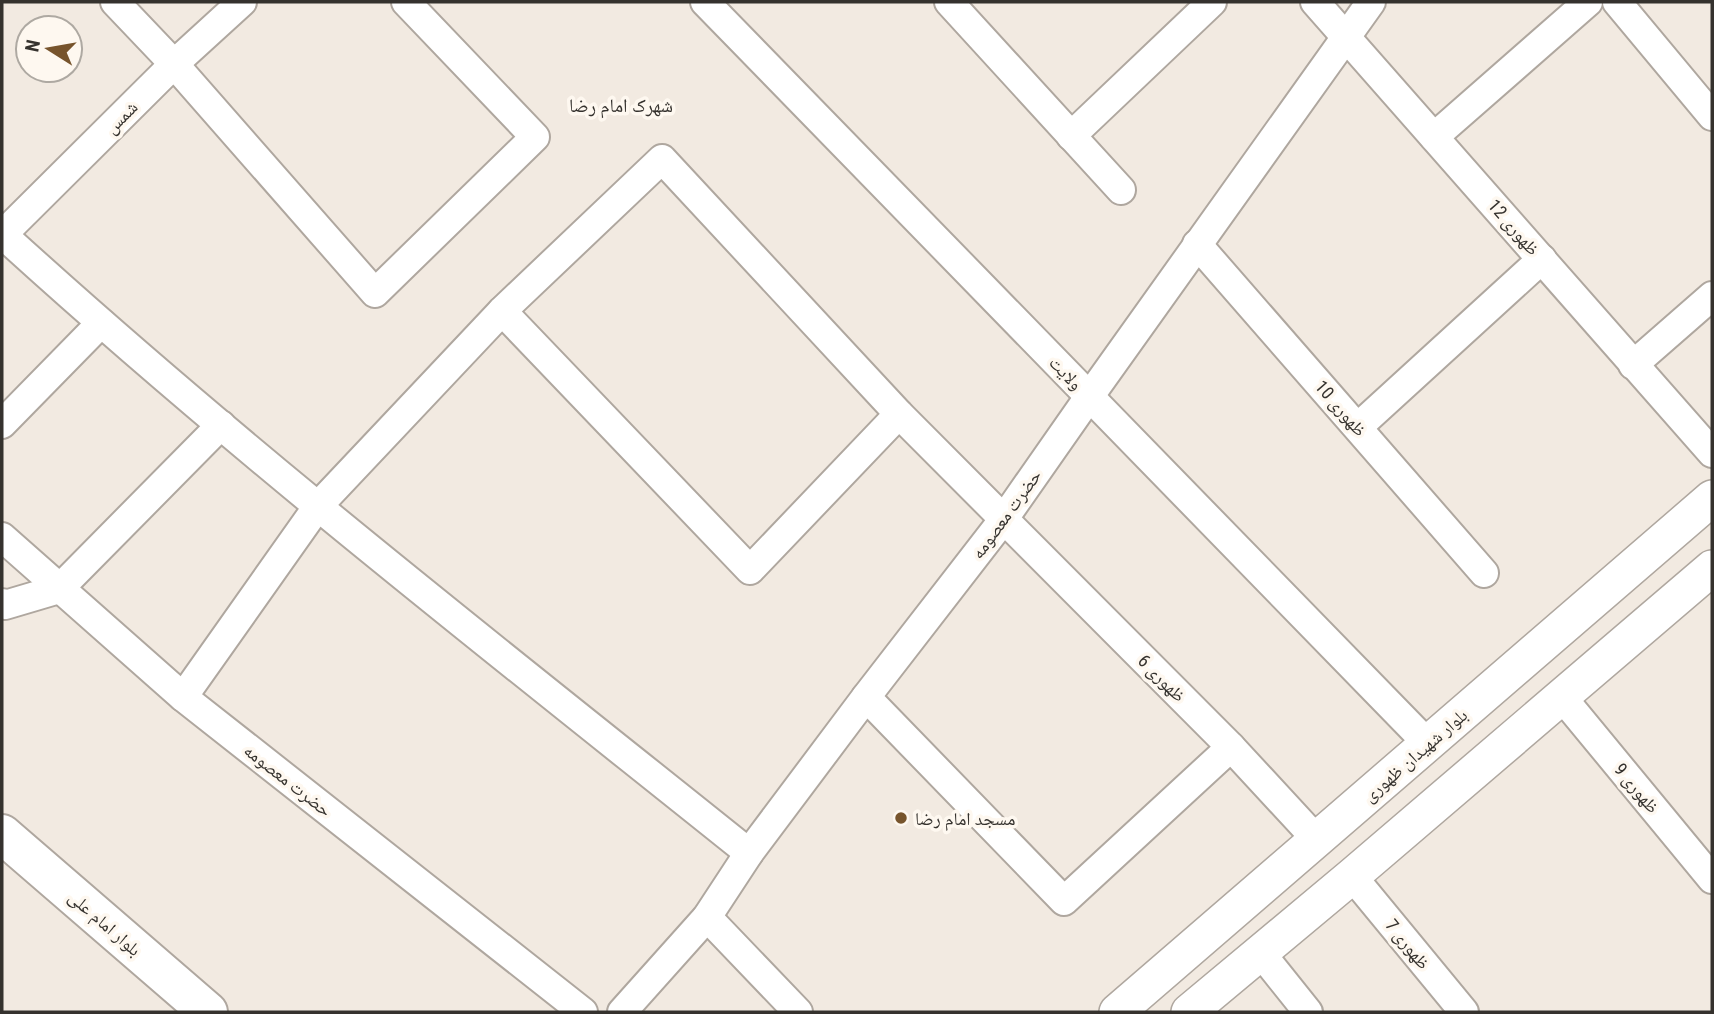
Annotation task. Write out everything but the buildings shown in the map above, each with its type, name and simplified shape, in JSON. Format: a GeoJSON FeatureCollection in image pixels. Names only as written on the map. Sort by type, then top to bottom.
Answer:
{"type":"FeatureCollection","features":[{"type":"Feature","properties":{"kind":"main road","name":"بلوار امام علی"},"geometry":{"type":"LineString","coordinates":[[2,834],[208,1012]]}},
{"type":"Feature","properties":{"kind":"street"},"geometry":{"type":"LineString","coordinates":[[115,2],[174,64],[375,293],[535,137],[406,2]]}},
{"type":"Feature","properties":{"kind":"street","name":"شمس"},"geometry":{"type":"LineString","coordinates":[[2,234],[174,64],[242,2]]}},
{"type":"Feature","properties":{"kind":"street","name":"ولایت"},"geometry":{"type":"LineString","coordinates":[[705,2],[1427,744]]}},
{"type":"Feature","properties":{"kind":"street"},"geometry":{"type":"LineString","coordinates":[[949,2],[1121,190]]}},
{"type":"Feature","properties":{"kind":"street"},"geometry":{"type":"LineString","coordinates":[[1072,136],[1212,2]]}},
{"type":"Feature","properties":{"kind":"street","name":"ظهوری 12"},"geometry":{"type":"LineString","coordinates":[[1315,2],[1712,453]]}},
{"type":"Feature","properties":{"kind":"street","name":"حضرت معصومه"},"geometry":{"type":"LineString","coordinates":[[622,1012],[706,917],[749,853],[1003,520],[1371,2]]}},
{"type":"Feature","properties":{"kind":"street"},"geometry":{"type":"LineString","coordinates":[[1434,137],[1588,2]]}},
{"type":"Feature","properties":{"kind":"street"},"geometry":{"type":"LineString","coordinates":[[1617,2],[1712,116]]}},
{"type":"Feature","properties":{"kind":"street","name":"ظهوری 6"},"geometry":{"type":"LineString","coordinates":[[502,311],[662,159],[899,414],[1231,747],[1317,840]]}},
{"type":"Feature","properties":{"kind":"street"},"geometry":{"type":"LineString","coordinates":[[2,234],[101,323],[318,506],[749,853]]}},
{"type":"Feature","properties":{"kind":"street","name":"ظهوری 10"},"geometry":{"type":"LineString","coordinates":[[1198,244],[1484,573]]}},
{"type":"Feature","properties":{"kind":"street"},"geometry":{"type":"LineString","coordinates":[[1358,427],[1542,259]]}},
{"type":"Feature","properties":{"kind":"street"},"geometry":{"type":"LineString","coordinates":[[1633,365],[1712,296]]}},
{"type":"Feature","properties":{"kind":"street"},"geometry":{"type":"LineString","coordinates":[[183,696],[318,506],[502,311],[750,570],[899,414]]}},
{"type":"Feature","properties":{"kind":"street"},"geometry":{"type":"LineString","coordinates":[[2,424],[101,323]]}},
{"type":"Feature","properties":{"kind":"street"},"geometry":{"type":"LineString","coordinates":[[2,603],[5,605],[60,589],[221,425]]}},
{"type":"Feature","properties":{"kind":"street","name":"بلوار شهیدان ظهوری"},"geometry":{"type":"LineString","coordinates":[[1117,1012],[1712,498]]}},
{"type":"Feature","properties":{"kind":"street","name":"حضرت معصومه"},"geometry":{"type":"LineString","coordinates":[[2,537],[183,696],[583,1012]]}},
{"type":"Feature","properties":{"kind":"street"},"geometry":{"type":"LineString","coordinates":[[1189,1012],[1712,568]]}},
{"type":"Feature","properties":{"kind":"street","name":"ظهوری 9"},"geometry":{"type":"LineString","coordinates":[[1561,696],[1712,880]]}},
{"type":"Feature","properties":{"kind":"street"},"geometry":{"type":"LineString","coordinates":[[866,698],[1064,901],[1231,747]]}},
{"type":"Feature","properties":{"kind":"street","name":"ظهوری 7"},"geometry":{"type":"LineString","coordinates":[[1352,876],[1464,1012]]}},
{"type":"Feature","properties":{"kind":"street"},"geometry":{"type":"LineString","coordinates":[[706,917],[799,1012]]}},
{"type":"Feature","properties":{"kind":"street"},"geometry":{"type":"LineString","coordinates":[[1260,952],[1308,1012]]}},
{"type":"Feature","properties":{"kind":"place","name":"مسجد امام رضا"},"geometry":{"type":"Point","coordinates":[901,818]}},
{"type":"Feature","properties":{"kind":"district","name":"شهرک امام رضا"},"geometry":{"type":"Point","coordinates":[621,105]}}]}
